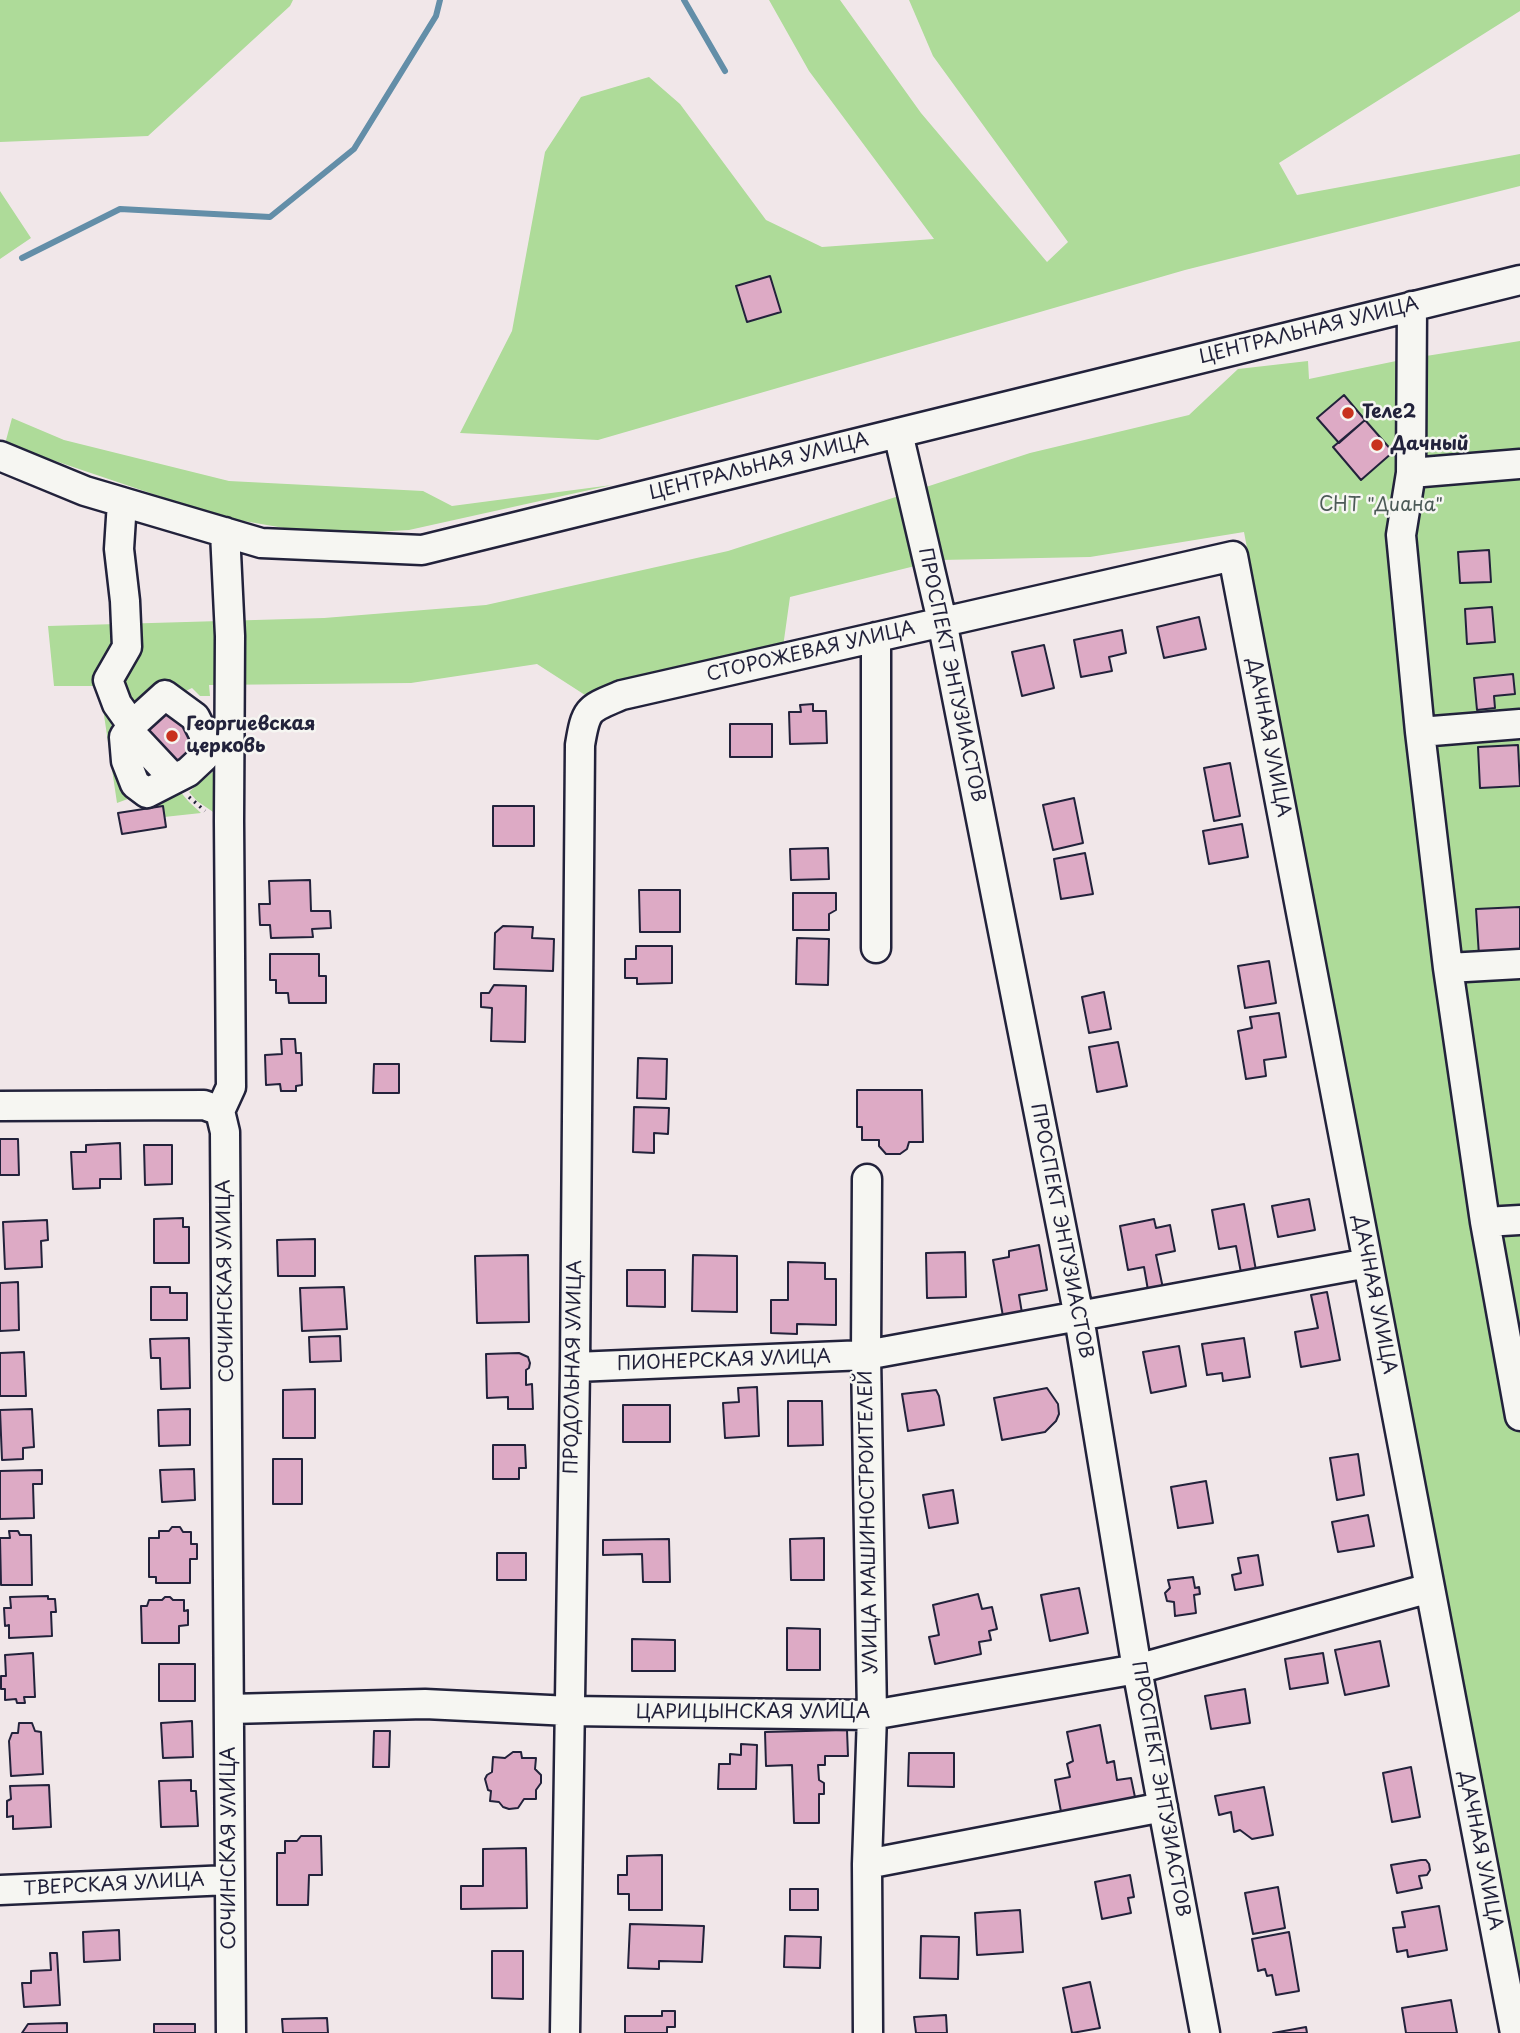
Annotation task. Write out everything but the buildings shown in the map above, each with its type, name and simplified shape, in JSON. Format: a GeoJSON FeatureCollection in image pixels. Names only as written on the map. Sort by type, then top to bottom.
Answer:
{"type":"FeatureCollection","features":[{"type":"Feature","properties":{"kind":"street","name":"ЦЕНТРАЛЬНАЯ УЛИЦА"},"geometry":{"type":"LineString","coordinates":[[0,456],[85,491],[261,543],[422,551],[1520,280]]}},
{"type":"Feature","properties":{"kind":"street"},"geometry":{"type":"LineString","coordinates":[[1412,306],[1411,473],[1401,535],[1420,732],[1448,968],[1485,1223],[1520,1416]]}},
{"type":"Feature","properties":{"kind":"street","name":"ПРОСПЕКТ ЭНТУЗИАСТОВ"},"geometry":{"type":"LineString","coordinates":[[898,433],[942,621],[1079,1317],[1137,1669],[1205,2033]]}},
{"type":"Feature","properties":{"kind":"street"},"geometry":{"type":"LineString","coordinates":[[1411,473],[1520,464]]}},
{"type":"Feature","properties":{"kind":"street"},"geometry":{"type":"LineString","coordinates":[[122,502],[119,549],[127,647],[108,680],[117,704],[131,728]]}},
{"type":"Feature","properties":{"kind":"street","name":"СОЧИНСКАЯ УЛИЦА"},"geometry":{"type":"LineString","coordinates":[[225,532],[230,636],[231,1087],[220,1111],[225,1132],[231,2033]]}},
{"type":"Feature","properties":{"kind":"street","name":"СТОРОЖЕВАЯ УЛИЦА"},"geometry":{"type":"LineString","coordinates":[[596,706],[622,695],[1233,556]]}},
{"type":"Feature","properties":{"kind":"street","name":"ДАЧНАЯ УЛИЦА"},"geometry":{"type":"LineString","coordinates":[[1233,556],[1515,2033]]}},
{"type":"Feature","properties":{"kind":"street"},"geometry":{"type":"LineString","coordinates":[[876,637],[876,948]]}},
{"type":"Feature","properties":{"kind":"street"},"geometry":{"type":"LineString","coordinates":[[165,695],[195,717],[204,735],[204,757],[188,772],[147,793],[135,784],[126,761],[124,737],[131,728],[165,695]]}},
{"type":"Feature","properties":{"kind":"street","name":"ПРОДОЛЬНАЯ УЛИЦА"},"geometry":{"type":"LineString","coordinates":[[565,2033],[575,1367],[580,745],[584,718],[596,706]]}},
{"type":"Feature","properties":{"kind":"street"},"geometry":{"type":"LineString","coordinates":[[1420,732],[1520,724]]}},
{"type":"Feature","properties":{"kind":"street"},"geometry":{"type":"LineString","coordinates":[[1448,968],[1520,964]]}},
{"type":"Feature","properties":{"kind":"street"},"geometry":{"type":"LineString","coordinates":[[0,1106],[204,1105],[220,1111]]}},
{"type":"Feature","properties":{"kind":"street","name":"УЛИЦА МАШИНОСТРОИТЕЛЕЙ"},"geometry":{"type":"LineString","coordinates":[[867,1179],[866,1354],[872,1715],[867,1864],[868,2033]]}},
{"type":"Feature","properties":{"kind":"street"},"geometry":{"type":"LineString","coordinates":[[1485,1223],[1520,1220]]}},
{"type":"Feature","properties":{"kind":"street","name":"ПИОНЕРСКАЯ УЛИЦА"},"geometry":{"type":"LineString","coordinates":[[575,1367],[866,1354],[1368,1264]]}},
{"type":"Feature","properties":{"kind":"street","name":"ЦАРИЦЫНСКАЯ УЛИЦА"},"geometry":{"type":"LineString","coordinates":[[230,1709],[425,1704],[570,1711],[872,1715],[1137,1669],[1430,1588]]}},
{"type":"Feature","properties":{"kind":"street"},"geometry":{"type":"LineString","coordinates":[[867,1864],[1163,1807]]}},
{"type":"Feature","properties":{"kind":"street","name":"ТВЕРСКАЯ УЛИЦА"},"geometry":{"type":"LineString","coordinates":[[0,1890],[229,1880]]}},
{"type":"Feature","properties":{"kind":"path"},"geometry":{"type":"LineString","coordinates":[[174,779],[192,801],[220,820],[229,821]]}},
{"type":"Feature","properties":{"kind":"green space"},"geometry":{"type":"Polygon","coordinates":[[[0,0],[293,0],[290,6],[148,136],[0,142],[0,0]]]}},
{"type":"Feature","properties":{"kind":"green space"},"geometry":{"type":"Polygon","coordinates":[[[769,0],[840,0],[921,113],[1047,262],[1068,242],[933,56],[909,0],[1520,0],[1520,11],[1279,163],[1297,195],[1520,154],[1520,186],[1185,270],[598,440],[460,433],[512,331],[545,152],[581,97],[649,77],[680,104],[766,220],[822,247],[934,239],[809,71],[769,0]]]}},
{"type":"Feature","properties":{"kind":"green space"},"geometry":{"type":"Polygon","coordinates":[[[0,191],[31,238],[0,259],[0,191]]]}},
{"type":"Feature","properties":{"kind":"green space","name":"СНТ \"Диана\""},"geometry":{"type":"Polygon","coordinates":[[[1520,341],[1520,1986],[1244,532],[1090,557],[940,560],[926,487],[1030,453],[1189,415],[1238,369],[1308,361],[1309,379],[1401,360],[1520,341]]]}},
{"type":"Feature","properties":{"kind":"green space"},"geometry":{"type":"Polygon","coordinates":[[[12,418],[64,440],[229,481],[423,491],[452,506],[612,485],[409,530],[324,535],[221,517],[5,444],[12,418]]]}},
{"type":"Feature","properties":{"kind":"green space"},"geometry":{"type":"Polygon","coordinates":[[[905,494],[919,565],[790,597],[783,647],[585,695],[537,664],[411,683],[209,685],[210,696],[200,696],[192,688],[134,716],[114,686],[54,686],[48,626],[324,618],[486,605],[728,551],[905,494]]]}},
{"type":"Feature","properties":{"kind":"green space"},"geometry":{"type":"Polygon","coordinates":[[[100,688],[115,720],[111,721],[112,729],[116,730],[133,797],[117,803],[100,688]]]}},
{"type":"Feature","properties":{"kind":"green space"},"geometry":{"type":"Polygon","coordinates":[[[215,770],[219,816],[189,792],[215,770]]]}},
{"type":"Feature","properties":{"kind":"green space"},"geometry":{"type":"Polygon","coordinates":[[[178,789],[201,813],[164,817],[163,806],[153,807],[160,795],[178,789]]]}},
{"type":"Feature","properties":{"kind":"waterway"},"geometry":{"type":"LineString","coordinates":[[22,258],[120,209],[270,217],[354,149],[436,16],[440,0]]}},
{"type":"Feature","properties":{"kind":"waterway"},"geometry":{"type":"LineString","coordinates":[[684,0],[725,71]]}},
{"type":"Feature","properties":{"kind":"place","name":"Теле2"},"geometry":{"type":"Point","coordinates":[1348,413]}},
{"type":"Feature","properties":{"kind":"place","name":"Дачный"},"geometry":{"type":"Point","coordinates":[1377,445]}},
{"type":"Feature","properties":{"kind":"place","name":"Георгиевская церковь"},"geometry":{"type":"Point","coordinates":[172,736]}}]}
